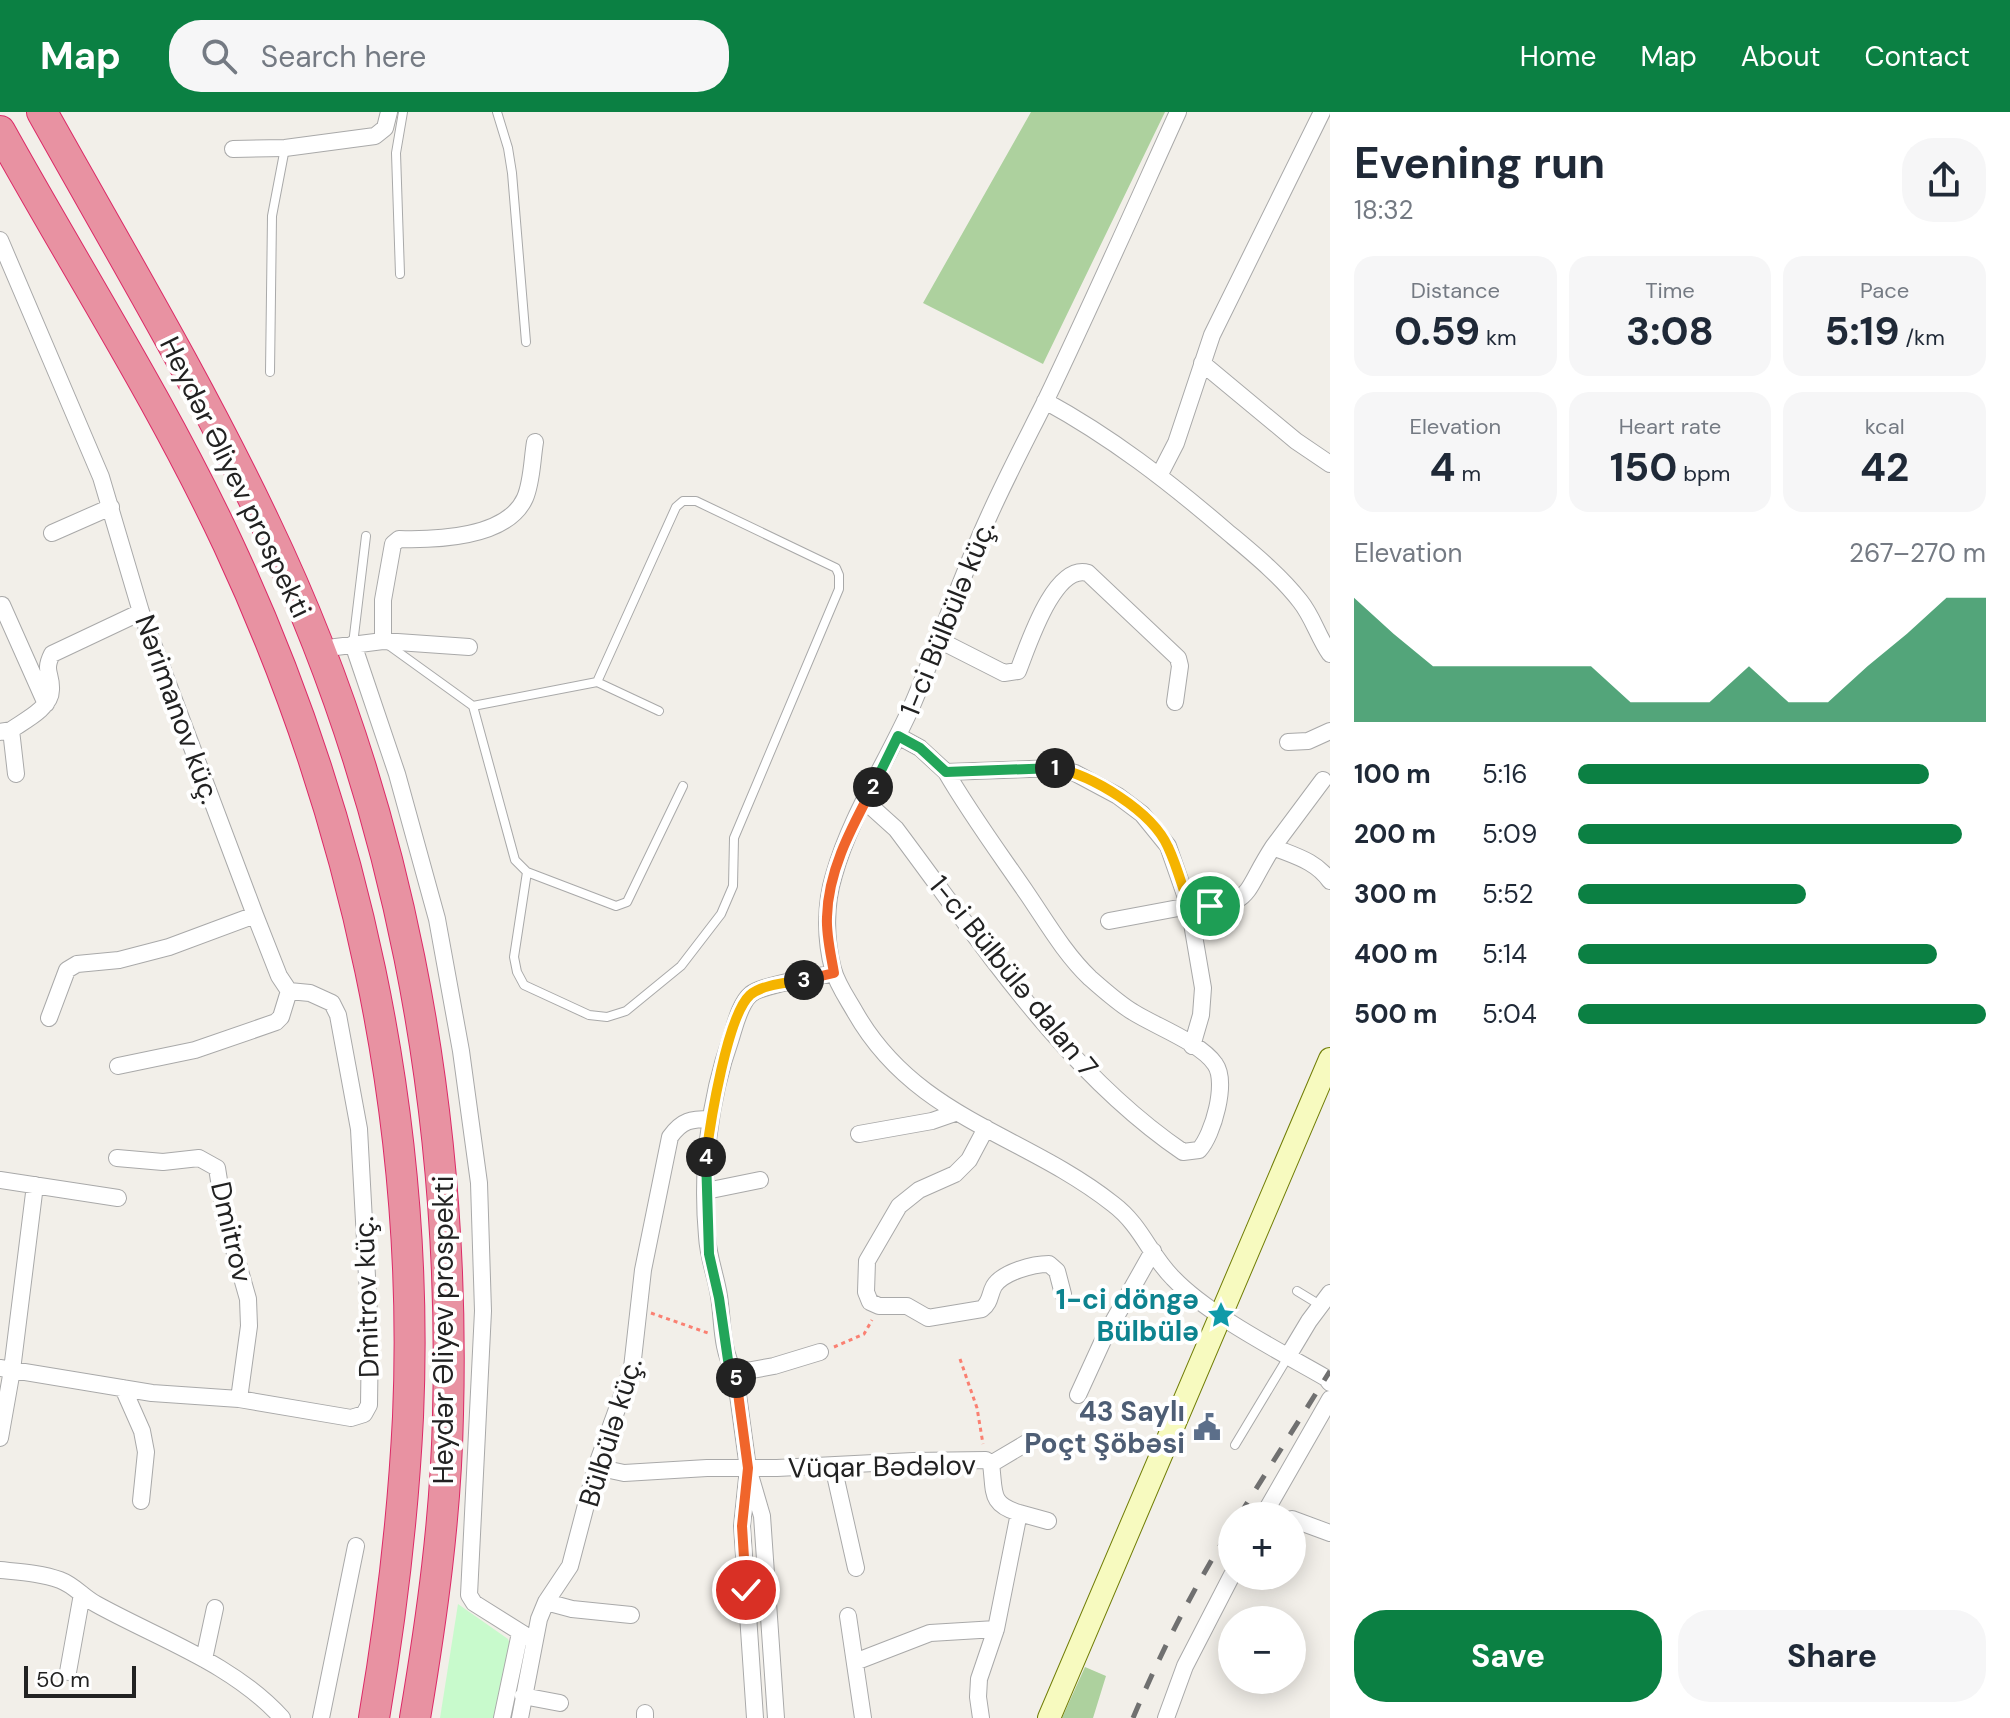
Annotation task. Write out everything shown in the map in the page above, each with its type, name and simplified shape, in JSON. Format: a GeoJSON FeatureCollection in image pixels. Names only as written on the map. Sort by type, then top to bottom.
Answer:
{"type":"FeatureCollection","features":[{"type":"Feature","properties":{"kind":"highway","name":"Heydər Əliyev prospekti"},"geometry":{"type":"LineString","coordinates":[[42,112],[209,414],[266,524],[320,649],[350,732],[383,841],[414,977],[429,1066],[447,1233],[448,1415],[438,1565],[415,1718]]}},
{"type":"Feature","properties":{"kind":"highway","name":"Heydər Əliyev prospekti"},"geometry":{"type":"LineString","coordinates":[[0,131],[164,417],[228,544],[278,660],[309,747],[343,856],[373,983],[388,1069],[400,1168],[409,1305],[408,1415],[402,1509],[389,1626],[374,1718]]}},
{"type":"Feature","properties":{"kind":"main road"},"geometry":{"type":"LineString","coordinates":[[1049,1718],[1330,1059]]}},
{"type":"Feature","properties":{"kind":"street"},"geometry":{"type":"LineString","coordinates":[[233,149],[285,148],[375,136],[385,128],[389,112]]}},
{"type":"Feature","properties":{"kind":"street","name":"1-ci Bülbülə küç."},"geometry":{"type":"LineString","coordinates":[[1178,112],[990,514],[898,736],[833,876],[827,917],[834,973],[863,1025],[881,1050],[925,1092],[955,1113],[1038,1156],[1115,1205],[1142,1232],[1172,1277],[1221,1315],[1330,1383]]}},
{"type":"Feature","properties":{"kind":"street"},"geometry":{"type":"LineString","coordinates":[[1160,474],[1176,443],[1223,309],[1322,112]]}},
{"type":"Feature","properties":{"kind":"street","name":"Nərimanov küç."},"geometry":{"type":"LineString","coordinates":[[0,240],[101,477],[141,612],[255,915],[279,976],[289,991]]}},
{"type":"Feature","properties":{"kind":"street"},"geometry":{"type":"LineString","coordinates":[[1202,363],[1296,441],[1330,464]]}},
{"type":"Feature","properties":{"kind":"street"},"geometry":{"type":"LineString","coordinates":[[1045,401],[1098,431],[1160,474],[1252,552],[1297,597],[1312,617],[1330,654]]}},
{"type":"Feature","properties":{"kind":"street"},"geometry":{"type":"LineString","coordinates":[[383,641],[383,600],[393,544],[399,539],[464,536],[501,523],[519,508],[526,496],[535,442]]}},
{"type":"Feature","properties":{"kind":"street"},"geometry":{"type":"LineString","coordinates":[[52,533],[111,507]]}},
{"type":"Feature","properties":{"kind":"street"},"geometry":{"type":"LineString","coordinates":[[939,640],[1004,673],[1012,674],[1018,671],[1048,601],[1073,572],[1088,573],[1178,658],[1180,666],[1175,702]]}},
{"type":"Feature","properties":{"kind":"street"},"geometry":{"type":"LineString","coordinates":[[2,605],[46,704]]}},
{"type":"Feature","properties":{"kind":"street"},"geometry":{"type":"LineString","coordinates":[[16,774],[6,731],[46,704],[52,692],[46,666],[52,654],[141,612]]}},
{"type":"Feature","properties":{"kind":"street"},"geometry":{"type":"LineString","coordinates":[[320,649],[383,641],[469,647]]}},
{"type":"Feature","properties":{"kind":"street"},"geometry":{"type":"LineString","coordinates":[[353,644],[397,774],[437,919],[461,1051],[479,1183],[483,1311],[469,1595],[474,1603],[527,1637],[502,1718]]}},
{"type":"Feature","properties":{"kind":"street"},"geometry":{"type":"LineString","coordinates":[[1288,742],[1308,741],[1330,731]]}},
{"type":"Feature","properties":{"kind":"street","name":"1-ci Bülbülə dalan 7"},"geometry":{"type":"LineString","coordinates":[[866,802],[896,829],[990,953],[1076,1057],[1139,1119],[1183,1152],[1193,1152],[1205,1144],[1214,1120],[1221,1077],[1215,1064],[1192,1046],[1131,1011],[1087,975],[1064,948],[946,772],[920,748],[898,736]]}},
{"type":"Feature","properties":{"kind":"street"},"geometry":{"type":"LineString","coordinates":[[946,772],[1057,768],[1075,773],[1118,796],[1142,814],[1168,846],[1189,906],[1203,988],[1201,1015],[1192,1046]]}},
{"type":"Feature","properties":{"kind":"street"},"geometry":{"type":"LineString","coordinates":[[1109,921],[1189,906],[1230,905],[1241,899],[1273,847],[1323,780]]}},
{"type":"Feature","properties":{"kind":"street"},"geometry":{"type":"LineString","coordinates":[[1273,847],[1312,862],[1330,881]]}},
{"type":"Feature","properties":{"kind":"street"},"geometry":{"type":"LineString","coordinates":[[49,1018],[67,970],[77,964],[119,960],[169,947],[255,915]]}},
{"type":"Feature","properties":{"kind":"street"},"geometry":{"type":"LineString","coordinates":[[776,1718],[762,1516],[748,1468],[735,1373],[728,1360],[706,1235],[706,1163],[711,1119],[724,1057],[745,1002],[752,994],[834,973]]}},
{"type":"Feature","properties":{"kind":"street"},"geometry":{"type":"LineString","coordinates":[[118,1066],[195,1050],[276,1022],[281,1017],[289,991]]}},
{"type":"Feature","properties":{"kind":"street","name":"Dmitrov küç."},"geometry":{"type":"LineString","coordinates":[[6,1369],[152,1393],[239,1399],[351,1418],[364,1414],[369,1405],[370,1332],[359,1129],[338,1015],[332,1003],[323,997],[289,991]]}},
{"type":"Feature","properties":{"kind":"street"},"geometry":{"type":"LineString","coordinates":[[859,1134],[932,1121],[955,1113]]}},
{"type":"Feature","properties":{"kind":"street","name":"Bülbülə küç."},"geometry":{"type":"LineString","coordinates":[[520,1718],[527,1637],[570,1566],[596,1467],[632,1368],[649,1234],[670,1137],[678,1125],[690,1119],[711,1119]]}},
{"type":"Feature","properties":{"kind":"street"},"geometry":{"type":"LineString","coordinates":[[986,1128],[969,1160],[955,1174],[919,1190],[899,1206],[870,1252],[864,1273],[870,1302],[879,1306],[907,1306],[928,1318],[982,1309],[989,1303],[995,1284],[1038,1264],[1049,1264],[1057,1271],[1063,1294]]}},
{"type":"Feature","properties":{"kind":"street","name":"Dmitrov"},"geometry":{"type":"LineString","coordinates":[[117,1158],[163,1162],[199,1158],[217,1168],[225,1218],[248,1299],[249,1326],[239,1399]]}},
{"type":"Feature","properties":{"kind":"street"},"geometry":{"type":"LineString","coordinates":[[0,1180],[118,1198]]}},
{"type":"Feature","properties":{"kind":"street"},"geometry":{"type":"LineString","coordinates":[[706,1191],[760,1180]]}},
{"type":"Feature","properties":{"kind":"street"},"geometry":{"type":"LineString","coordinates":[[0,1438],[6,1369],[35,1185]]}},
{"type":"Feature","properties":{"kind":"street"},"geometry":{"type":"LineString","coordinates":[[1078,1395],[1112,1323],[1153,1251]]}},
{"type":"Feature","properties":{"kind":"street"},"geometry":{"type":"LineString","coordinates":[[1288,1356],[1325,1299]]}},
{"type":"Feature","properties":{"kind":"street"},"geometry":{"type":"LineString","coordinates":[[735,1373],[774,1366],[820,1352]]}},
{"type":"Feature","properties":{"kind":"street"},"geometry":{"type":"LineString","coordinates":[[123,1388],[142,1431],[146,1452],[141,1501]]}},
{"type":"Feature","properties":{"kind":"street"},"geometry":{"type":"LineString","coordinates":[[1270,1502],[1330,1399]]}},
{"type":"Feature","properties":{"kind":"street"},"geometry":{"type":"LineString","coordinates":[[988,1462],[1028,1442]]}},
{"type":"Feature","properties":{"kind":"street","name":"Vüqar Bədəlov"},"geometry":{"type":"LineString","coordinates":[[596,1467],[624,1473],[913,1461],[988,1462],[997,1503],[1002,1508],[1019,1513]]}},
{"type":"Feature","properties":{"kind":"street"},"geometry":{"type":"LineString","coordinates":[[833,1466],[856,1568]]}},
{"type":"Feature","properties":{"kind":"street"},"geometry":{"type":"LineString","coordinates":[[748,1468],[742,1526],[755,1718]]}},
{"type":"Feature","properties":{"kind":"street"},"geometry":{"type":"LineString","coordinates":[[981,1718],[979,1679],[996,1629],[1019,1513],[1048,1521]]}},
{"type":"Feature","properties":{"kind":"street"},"geometry":{"type":"LineString","coordinates":[[1306,1524],[1330,1533]]}},
{"type":"Feature","properties":{"kind":"street"},"geometry":{"type":"LineString","coordinates":[[321,1718],[356,1546]]}},
{"type":"Feature","properties":{"kind":"street"},"geometry":{"type":"LineString","coordinates":[[0,1570],[43,1575],[62,1581],[243,1683],[282,1718]]}},
{"type":"Feature","properties":{"kind":"street"},"geometry":{"type":"LineString","coordinates":[[1166,1718],[1185,1666],[1224,1590]]}},
{"type":"Feature","properties":{"kind":"street"},"geometry":{"type":"LineString","coordinates":[[68,1672],[82,1594]]}},
{"type":"Feature","properties":{"kind":"street"},"geometry":{"type":"LineString","coordinates":[[546,1602],[572,1609],[631,1615]]}},
{"type":"Feature","properties":{"kind":"street"},"geometry":{"type":"LineString","coordinates":[[204,1659],[215,1608]]}},
{"type":"Feature","properties":{"kind":"street"},"geometry":{"type":"LineString","coordinates":[[848,1616],[863,1718]]}},
{"type":"Feature","properties":{"kind":"street"},"geometry":{"type":"LineString","coordinates":[[855,1662],[930,1633],[996,1629]]}},
{"type":"Feature","properties":{"kind":"street"},"geometry":{"type":"LineString","coordinates":[[523,1696],[560,1703]]}},
{"type":"Feature","properties":{"kind":"lane"},"geometry":{"type":"LineString","coordinates":[[400,274],[396,153],[403,112]]}},
{"type":"Feature","properties":{"kind":"lane"},"geometry":{"type":"LineString","coordinates":[[497,112],[512,173],[526,342]]}},
{"type":"Feature","properties":{"kind":"lane"},"geometry":{"type":"LineString","coordinates":[[270,372],[272,216],[285,148]]}},
{"type":"Feature","properties":{"kind":"lane"},"geometry":{"type":"LineString","coordinates":[[527,872],[514,957],[524,985],[589,1015],[607,1017],[626,1011],[681,966],[721,914],[733,886],[734,838],[839,589],[836,568],[696,501],[683,501],[676,507],[597,682]]}},
{"type":"Feature","properties":{"kind":"lane"},"geometry":{"type":"LineString","coordinates":[[353,644],[366,536]]}},
{"type":"Feature","properties":{"kind":"lane"},"geometry":{"type":"LineString","coordinates":[[383,641],[473,706],[515,860],[527,872],[616,906],[627,902],[683,786]]}},
{"type":"Feature","properties":{"kind":"lane"},"geometry":{"type":"LineString","coordinates":[[473,706],[597,682],[659,711]]}},
{"type":"Feature","properties":{"kind":"lane"},"geometry":{"type":"LineString","coordinates":[[1297,1291],[1325,1299]]}},
{"type":"Feature","properties":{"kind":"lane"},"geometry":{"type":"LineString","coordinates":[[1235,1445],[1288,1356]]}},
{"type":"Feature","properties":{"kind":"lane"},"geometry":{"type":"LineString","coordinates":[[751,1653],[772,1652]]}},
{"type":"Feature","properties":{"kind":"path"},"geometry":{"type":"LineString","coordinates":[[820,1352],[864,1334],[879,1306]]}},
{"type":"Feature","properties":{"kind":"path"},"geometry":{"type":"LineString","coordinates":[[640,1309],[724,1337]]}},
{"type":"Feature","properties":{"kind":"path"},"geometry":{"type":"LineString","coordinates":[[960,1359],[977,1408],[988,1462]]}},
{"type":"Feature","properties":{"kind":"green space"},"geometry":{"type":"Polygon","coordinates":[[[1031,112],[1165,112],[1043,364],[923,303],[1031,112]]]}},
{"type":"Feature","properties":{"kind":"green space"},"geometry":{"type":"Polygon","coordinates":[[[458,1604],[508,1639],[512,1651],[497,1718],[440,1718],[458,1604]]]}},
{"type":"Feature","properties":{"kind":"green space"},"geometry":{"type":"Polygon","coordinates":[[[1085,1667],[1106,1676],[1093,1718],[1062,1718],[1085,1667]]]}},
{"type":"Feature","properties":{"kind":"railway"},"geometry":{"type":"LineString","coordinates":[[1248,1502],[1330,1371]]}},
{"type":"Feature","properties":{"kind":"railway"},"geometry":{"type":"LineString","coordinates":[[1133,1718],[1178,1621],[1218,1550]]}},
{"type":"Feature","properties":{"kind":"place","name":"1-ci döngə Bülbülə"},"geometry":{"type":"Point","coordinates":[1221,1315]}},
{"type":"Feature","properties":{"kind":"place","name":"43 Saylı Poçt Şöbəsi"},"geometry":{"type":"Point","coordinates":[1207,1427]}},
{"type":"Feature","properties":{"kind":"route"},"geometry":{"type":"LineString","coordinates":[[746,1590],[742,1526],[748,1468],[735,1373],[728,1360],[706,1235],[706,1163],[713,1106],[735,1024],[752,994],[834,973],[827,917],[833,876],[842,850],[898,736],[920,748],[946,772],[1057,768],[1075,773],[1118,796],[1157,829],[1168,846],[1189,906],[1210,906]]}}]}
